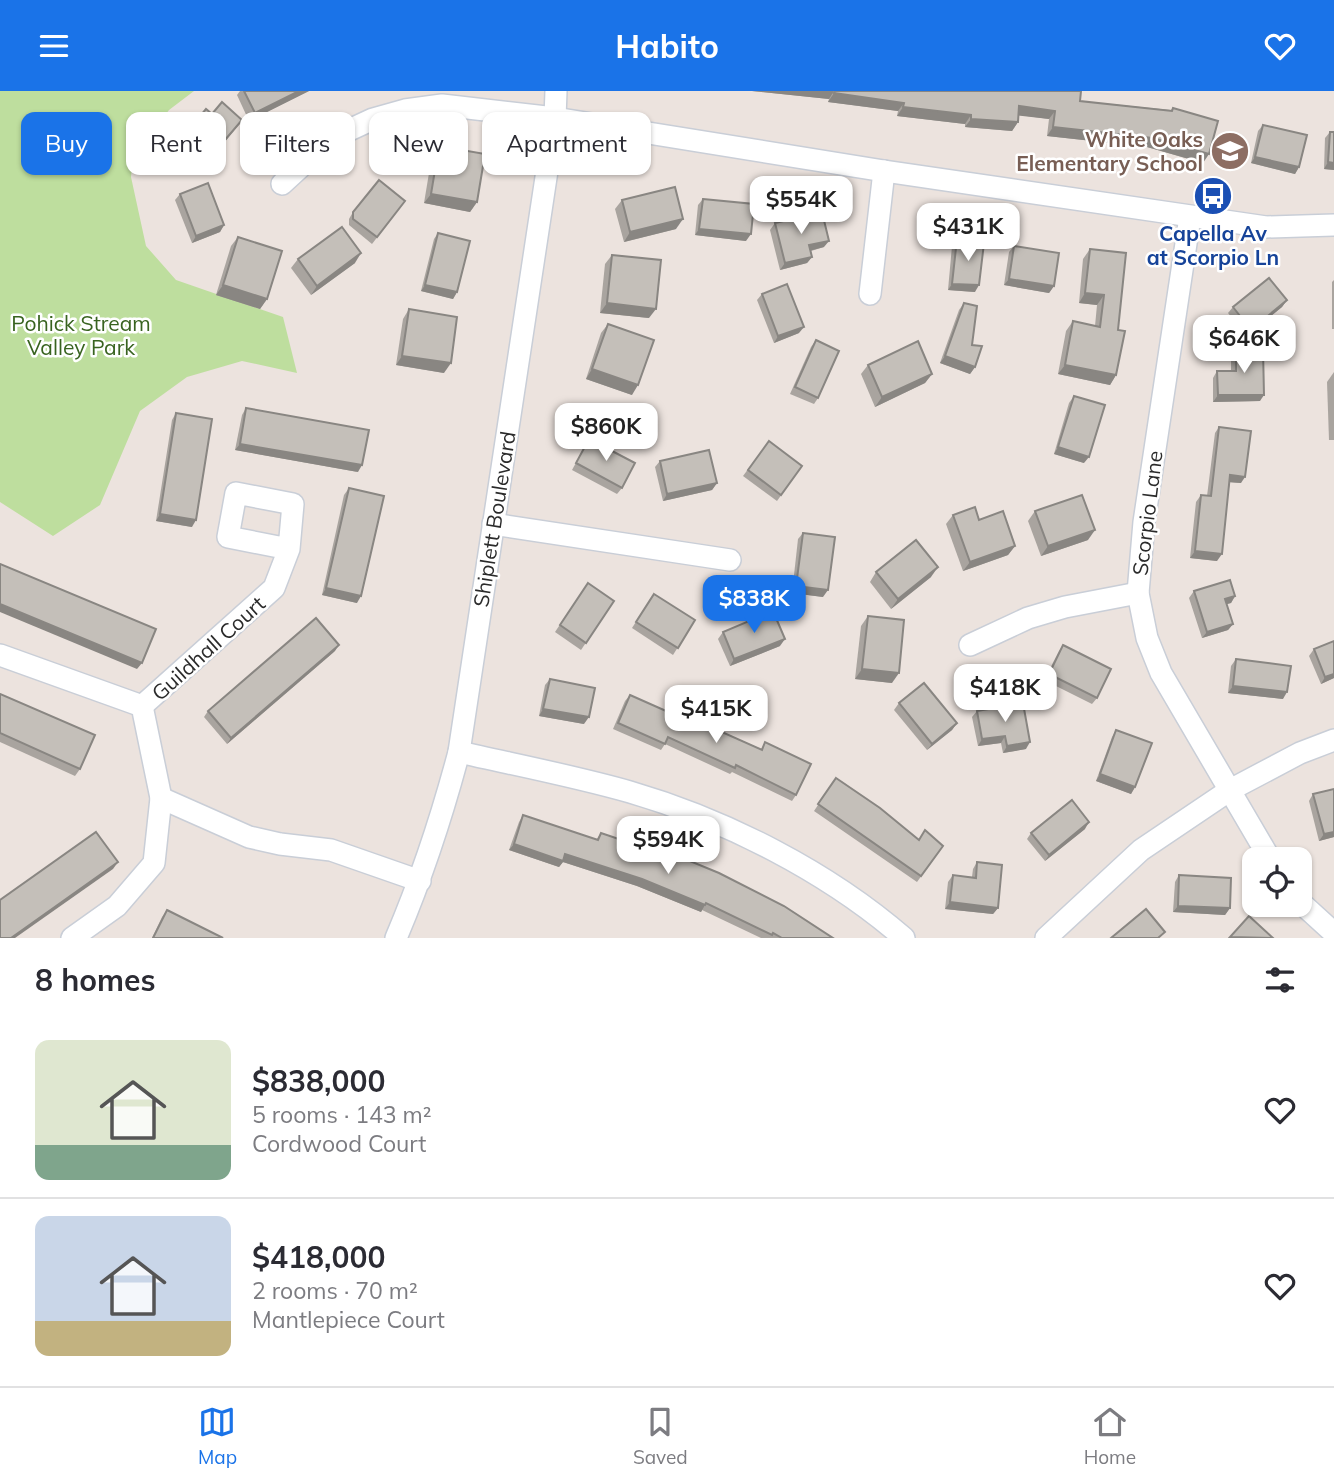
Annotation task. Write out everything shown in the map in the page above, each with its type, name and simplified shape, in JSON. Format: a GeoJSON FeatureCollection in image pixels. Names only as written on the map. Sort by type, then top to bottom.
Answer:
{"type":"FeatureCollection","features":[{"type":"Feature","properties":{"kind":"street","name":"Shiplett Boulevard"},"geometry":{"type":"LineString","coordinates":[[555,112],[556,91]]}},
{"type":"Feature","properties":{"kind":"street"},"geometry":{"type":"LineString","coordinates":[[282,184],[345,132],[373,119],[405,110],[442,105],[503,112]]}},
{"type":"Feature","properties":{"kind":"street"},"geometry":{"type":"LineString","coordinates":[[651,133],[1189,217],[1266,227],[1334,225]]}},
{"type":"Feature","properties":{"kind":"street"},"geometry":{"type":"LineString","coordinates":[[870,294],[884,171]]}},
{"type":"Feature","properties":{"kind":"street","name":"Shiplett Boulevard"},"geometry":{"type":"LineString","coordinates":[[396,938],[420,881],[459,753],[546,175]]}},
{"type":"Feature","properties":{"kind":"street","name":"Scorpio Lane"},"geometry":{"type":"LineString","coordinates":[[1189,217],[1144,522],[1138,593],[1147,638],[1161,673],[1263,847]]}},
{"type":"Feature","properties":{"kind":"street"},"geometry":{"type":"LineString","coordinates":[[493,524],[730,560]]}},
{"type":"Feature","properties":{"kind":"street","name":"Guildhall Court"},"geometry":{"type":"LineString","coordinates":[[142,706],[274,588],[289,549]]}},
{"type":"Feature","properties":{"kind":"street"},"geometry":{"type":"LineString","coordinates":[[970,645],[1028,618],[1065,607],[1138,593]]}},
{"type":"Feature","properties":{"kind":"street"},"geometry":{"type":"LineString","coordinates":[[0,655],[142,706],[161,798],[154,863],[117,906],[72,938]]}},
{"type":"Feature","properties":{"kind":"street"},"geometry":{"type":"LineString","coordinates":[[1046,938],[1141,850],[1230,790],[1300,753],[1334,740]]}},
{"type":"Feature","properties":{"kind":"street"},"geometry":{"type":"LineString","coordinates":[[459,753],[629,792],[692,813],[752,840],[826,881],[881,918],[904,938]]}},
{"type":"Feature","properties":{"kind":"street"},"geometry":{"type":"LineString","coordinates":[[161,798],[249,837],[331,851],[420,881]]}},
{"type":"Feature","properties":{"kind":"street"},"geometry":{"type":"LineString","coordinates":[[1312,913],[1334,933]]}},
{"type":"Feature","properties":{"kind":"green space","name":"Pohick Stream Valley Park"},"geometry":{"type":"Polygon","coordinates":[[[0,91],[194,91],[167,112],[126,112],[126,175],[131,175],[146,246],[176,280],[283,317],[297,373],[242,361],[187,377],[140,411],[100,505],[53,536],[0,502],[0,91]]]}},
{"type":"Feature","properties":{"kind":"building"},"geometry":{"type":"Polygon","coordinates":[[[244,91],[299,91],[257,112],[254,112],[244,91]]]}},
{"type":"Feature","properties":{"kind":"building"},"geometry":{"type":"Polygon","coordinates":[[[1081,91],[1080,101],[1172,111],[1173,108],[1218,121],[1209,154],[1153,138],[1053,127],[1055,111],[1019,106],[1018,122],[971,119],[971,115],[903,107],[904,103],[834,93],[1081,91]]]}},
{"type":"Feature","properties":{"kind":"building"},"geometry":{"type":"Polygon","coordinates":[[[222,102],[240,118],[240,122],[226,139],[226,112],[214,112],[222,102]]]}},
{"type":"Feature","properties":{"kind":"building"},"geometry":{"type":"Polygon","coordinates":[[[1263,125],[1307,135],[1299,167],[1255,157],[1263,125]]]}},
{"type":"Feature","properties":{"kind":"building"},"geometry":{"type":"Polygon","coordinates":[[[1330,132],[1334,132],[1334,163],[1328,162],[1330,132]]]}},
{"type":"Feature","properties":{"kind":"building"},"geometry":{"type":"Polygon","coordinates":[[[468,151],[482,153],[477,202],[431,194],[434,175],[468,175],[468,151]]]}},
{"type":"Feature","properties":{"kind":"building"},"geometry":{"type":"Polygon","coordinates":[[[379,180],[405,201],[377,237],[353,219],[353,212],[379,180]]]}},
{"type":"Feature","properties":{"kind":"building"},"geometry":{"type":"Polygon","coordinates":[[[208,183],[224,225],[196,236],[180,194],[208,183]]]}},
{"type":"Feature","properties":{"kind":"building"},"geometry":{"type":"Polygon","coordinates":[[[675,187],[683,219],[630,232],[622,200],[675,187]]]}},
{"type":"Feature","properties":{"kind":"building"},"geometry":{"type":"Polygon","coordinates":[[[703,199],[754,204],[751,234],[699,229],[703,199]]]}},
{"type":"Feature","properties":{"kind":"building"},"geometry":{"type":"Polygon","coordinates":[[[822,212],[829,241],[809,245],[812,257],[785,263],[775,223],[822,212]]]}},
{"type":"Feature","properties":{"kind":"building"},"geometry":{"type":"Polygon","coordinates":[[[342,227],[361,253],[317,286],[298,259],[342,227]]]}},
{"type":"Feature","properties":{"kind":"building"},"geometry":{"type":"Polygon","coordinates":[[[438,233],[470,241],[457,292],[425,285],[438,233]]]}},
{"type":"Feature","properties":{"kind":"building"},"geometry":{"type":"Polygon","coordinates":[[[238,237],[282,251],[267,299],[223,285],[238,237]]]}},
{"type":"Feature","properties":{"kind":"building"},"geometry":{"type":"Polygon","coordinates":[[[957,239],[984,243],[979,285],[952,284],[957,239]]]}},
{"type":"Feature","properties":{"kind":"building"},"geometry":{"type":"Polygon","coordinates":[[[1014,246],[1059,253],[1054,286],[1009,279],[1014,246]]]}},
{"type":"Feature","properties":{"kind":"building"},"geometry":{"type":"Polygon","coordinates":[[[1090,249],[1126,253],[1118,330],[1125,331],[1116,375],[1065,365],[1073,321],[1100,327],[1104,295],[1085,293],[1090,249]]]}},
{"type":"Feature","properties":{"kind":"building"},"geometry":{"type":"Polygon","coordinates":[[[612,255],[661,260],[656,309],[607,303],[612,255]]]}},
{"type":"Feature","properties":{"kind":"building"},"geometry":{"type":"Polygon","coordinates":[[[1269,278],[1287,300],[1251,330],[1233,307],[1269,278]]]}},
{"type":"Feature","properties":{"kind":"building"},"geometry":{"type":"Polygon","coordinates":[[[787,284],[804,327],[778,336],[762,294],[787,284]]]}},
{"type":"Feature","properties":{"kind":"building"},"geometry":{"type":"Polygon","coordinates":[[[964,303],[977,306],[972,345],[982,346],[975,367],[945,356],[964,303]]]}},
{"type":"Feature","properties":{"kind":"building"},"geometry":{"type":"Polygon","coordinates":[[[409,309],[457,317],[451,363],[402,356],[409,309]]]}},
{"type":"Feature","properties":{"kind":"building"},"geometry":{"type":"Polygon","coordinates":[[[608,324],[654,340],[638,385],[592,369],[608,324]]]}},
{"type":"Feature","properties":{"kind":"building"},"geometry":{"type":"Polygon","coordinates":[[[816,340],[839,351],[818,398],[795,387],[816,340]]]}},
{"type":"Feature","properties":{"kind":"building"},"geometry":{"type":"Polygon","coordinates":[[[918,341],[932,374],[882,397],[868,365],[918,341]]]}},
{"type":"Feature","properties":{"kind":"building"},"geometry":{"type":"Polygon","coordinates":[[[1236,349],[1263,349],[1264,395],[1218,395],[1217,371],[1236,371],[1236,349]]]}},
{"type":"Feature","properties":{"kind":"building"},"geometry":{"type":"Polygon","coordinates":[[[1074,396],[1105,405],[1089,457],[1058,447],[1074,396]]]}},
{"type":"Feature","properties":{"kind":"building"},"geometry":{"type":"Polygon","coordinates":[[[246,408],[369,430],[362,465],[240,444],[246,408]]]}},
{"type":"Feature","properties":{"kind":"building"},"geometry":{"type":"Polygon","coordinates":[[[176,413],[212,419],[196,520],[160,514],[176,413]]]}},
{"type":"Feature","properties":{"kind":"building"},"geometry":{"type":"Polygon","coordinates":[[[1219,427],[1251,431],[1245,477],[1230,475],[1222,554],[1195,551],[1201,495],[1211,496],[1219,427]]]}},
{"type":"Feature","properties":{"kind":"building"},"geometry":{"type":"Polygon","coordinates":[[[589,439],[635,463],[622,488],[576,463],[589,439]]]}},
{"type":"Feature","properties":{"kind":"building"},"geometry":{"type":"Polygon","coordinates":[[[769,441],[802,466],[781,495],[748,470],[769,441]]]}},
{"type":"Feature","properties":{"kind":"building"},"geometry":{"type":"Polygon","coordinates":[[[709,450],[717,483],[667,494],[660,461],[709,450]]]}},
{"type":"Feature","properties":{"kind":"building"},"geometry":{"type":"Polygon","coordinates":[[[349,488],[384,496],[361,596],[326,588],[349,488]]]}},
{"type":"Feature","properties":{"kind":"building"},"geometry":{"type":"Polygon","coordinates":[[[1082,495],[1095,530],[1048,546],[1035,511],[1082,495]]]}},
{"type":"Feature","properties":{"kind":"building"},"geometry":{"type":"Polygon","coordinates":[[[975,507],[979,520],[1003,511],[1015,546],[970,562],[953,515],[975,507]]]}},
{"type":"Feature","properties":{"kind":"building"},"geometry":{"type":"Polygon","coordinates":[[[803,533],[835,537],[828,590],[796,586],[803,533]]]}},
{"type":"Feature","properties":{"kind":"building"},"geometry":{"type":"Polygon","coordinates":[[[916,540],[938,567],[898,599],[876,572],[916,540]]]}},
{"type":"Feature","properties":{"kind":"building"},"geometry":{"type":"Polygon","coordinates":[[[0,564],[156,629],[142,663],[0,604],[0,564]]]}},
{"type":"Feature","properties":{"kind":"building"},"geometry":{"type":"Polygon","coordinates":[[[1230,580],[1235,596],[1225,599],[1233,624],[1207,632],[1194,591],[1230,580]]]}},
{"type":"Feature","properties":{"kind":"building"},"geometry":{"type":"Polygon","coordinates":[[[588,583],[614,601],[586,643],[560,625],[588,583]]]}},
{"type":"Feature","properties":{"kind":"building"},"geometry":{"type":"Polygon","coordinates":[[[654,594],[695,620],[678,648],[636,622],[654,594]]]}},
{"type":"Feature","properties":{"kind":"building"},"geometry":{"type":"Polygon","coordinates":[[[773,611],[785,639],[734,659],[723,632],[773,611]]]}},
{"type":"Feature","properties":{"kind":"building"},"geometry":{"type":"Polygon","coordinates":[[[868,616],[904,620],[899,673],[862,669],[868,616]]]}},
{"type":"Feature","properties":{"kind":"building"},"geometry":{"type":"Polygon","coordinates":[[[316,618],[339,645],[231,738],[208,711],[316,618]]]}},
{"type":"Feature","properties":{"kind":"building"},"geometry":{"type":"Polygon","coordinates":[[[1334,641],[1334,674],[1325,677],[1314,649],[1334,641]]]}},
{"type":"Feature","properties":{"kind":"building"},"geometry":{"type":"Polygon","coordinates":[[[1063,645],[1111,669],[1097,698],[1049,674],[1063,645]]]}},
{"type":"Feature","properties":{"kind":"building"},"geometry":{"type":"Polygon","coordinates":[[[1236,659],[1291,666],[1287,692],[1233,686],[1236,659]]]}},
{"type":"Feature","properties":{"kind":"building"},"geometry":{"type":"Polygon","coordinates":[[[550,679],[595,688],[589,717],[543,709],[550,679]]]}},
{"type":"Feature","properties":{"kind":"building"},"geometry":{"type":"Polygon","coordinates":[[[924,683],[957,723],[932,744],[899,703],[924,683]]]}},
{"type":"Feature","properties":{"kind":"building"},"geometry":{"type":"Polygon","coordinates":[[[0,694],[95,735],[80,769],[0,733],[0,694]]]}},
{"type":"Feature","properties":{"kind":"building"},"geometry":{"type":"Polygon","coordinates":[[[630,695],[762,750],[765,742],[811,764],[796,795],[736,765],[735,768],[668,737],[665,744],[618,723],[630,695]]]}},
{"type":"Feature","properties":{"kind":"building"},"geometry":{"type":"Polygon","coordinates":[[[1023,703],[1030,742],[1007,746],[1005,736],[982,739],[977,711],[1023,703]]]}},
{"type":"Feature","properties":{"kind":"building"},"geometry":{"type":"Polygon","coordinates":[[[1116,730],[1152,743],[1135,787],[1100,774],[1116,730]]]}},
{"type":"Feature","properties":{"kind":"building"},"geometry":{"type":"Polygon","coordinates":[[[836,778],[880,808],[919,840],[925,830],[943,846],[921,876],[818,804],[836,778]]]}},
{"type":"Feature","properties":{"kind":"building"},"geometry":{"type":"Polygon","coordinates":[[[1334,789],[1334,832],[1324,834],[1313,794],[1334,789]]]}},
{"type":"Feature","properties":{"kind":"building"},"geometry":{"type":"Polygon","coordinates":[[[1072,800],[1089,822],[1049,855],[1031,833],[1072,800]]]}},
{"type":"Feature","properties":{"kind":"building"},"geometry":{"type":"Polygon","coordinates":[[[523,815],[598,840],[601,833],[672,857],[673,854],[719,873],[784,906],[833,938],[782,938],[706,903],[705,905],[642,879],[565,854],[563,861],[514,844],[523,815]]]}},
{"type":"Feature","properties":{"kind":"building"},"geometry":{"type":"Polygon","coordinates":[[[96,832],[118,862],[11,938],[0,938],[0,900],[96,832]]]}},
{"type":"Feature","properties":{"kind":"building"},"geometry":{"type":"Polygon","coordinates":[[[977,862],[1002,865],[998,908],[950,902],[953,875],[976,878],[977,862]]]}},
{"type":"Feature","properties":{"kind":"building"},"geometry":{"type":"Polygon","coordinates":[[[1179,875],[1231,878],[1230,908],[1178,906],[1179,875]]]}},
{"type":"Feature","properties":{"kind":"building"},"geometry":{"type":"Polygon","coordinates":[[[1146,909],[1165,932],[1158,938],[1111,938],[1146,909]]]}},
{"type":"Feature","properties":{"kind":"building"},"geometry":{"type":"Polygon","coordinates":[[[167,910],[223,938],[153,938],[167,910]]]}},
{"type":"Feature","properties":{"kind":"building"},"geometry":{"type":"Polygon","coordinates":[[[1250,917],[1273,938],[1230,937],[1250,917]]]}},
{"type":"Feature","properties":{"kind":"place","name":"White Oaks Elementary School"},"geometry":{"type":"Point","coordinates":[1230,151]}},
{"type":"Feature","properties":{"kind":"place","name":"Capella Av at Scorpio Ln"},"geometry":{"type":"Point","coordinates":[1213,196]}}]}
